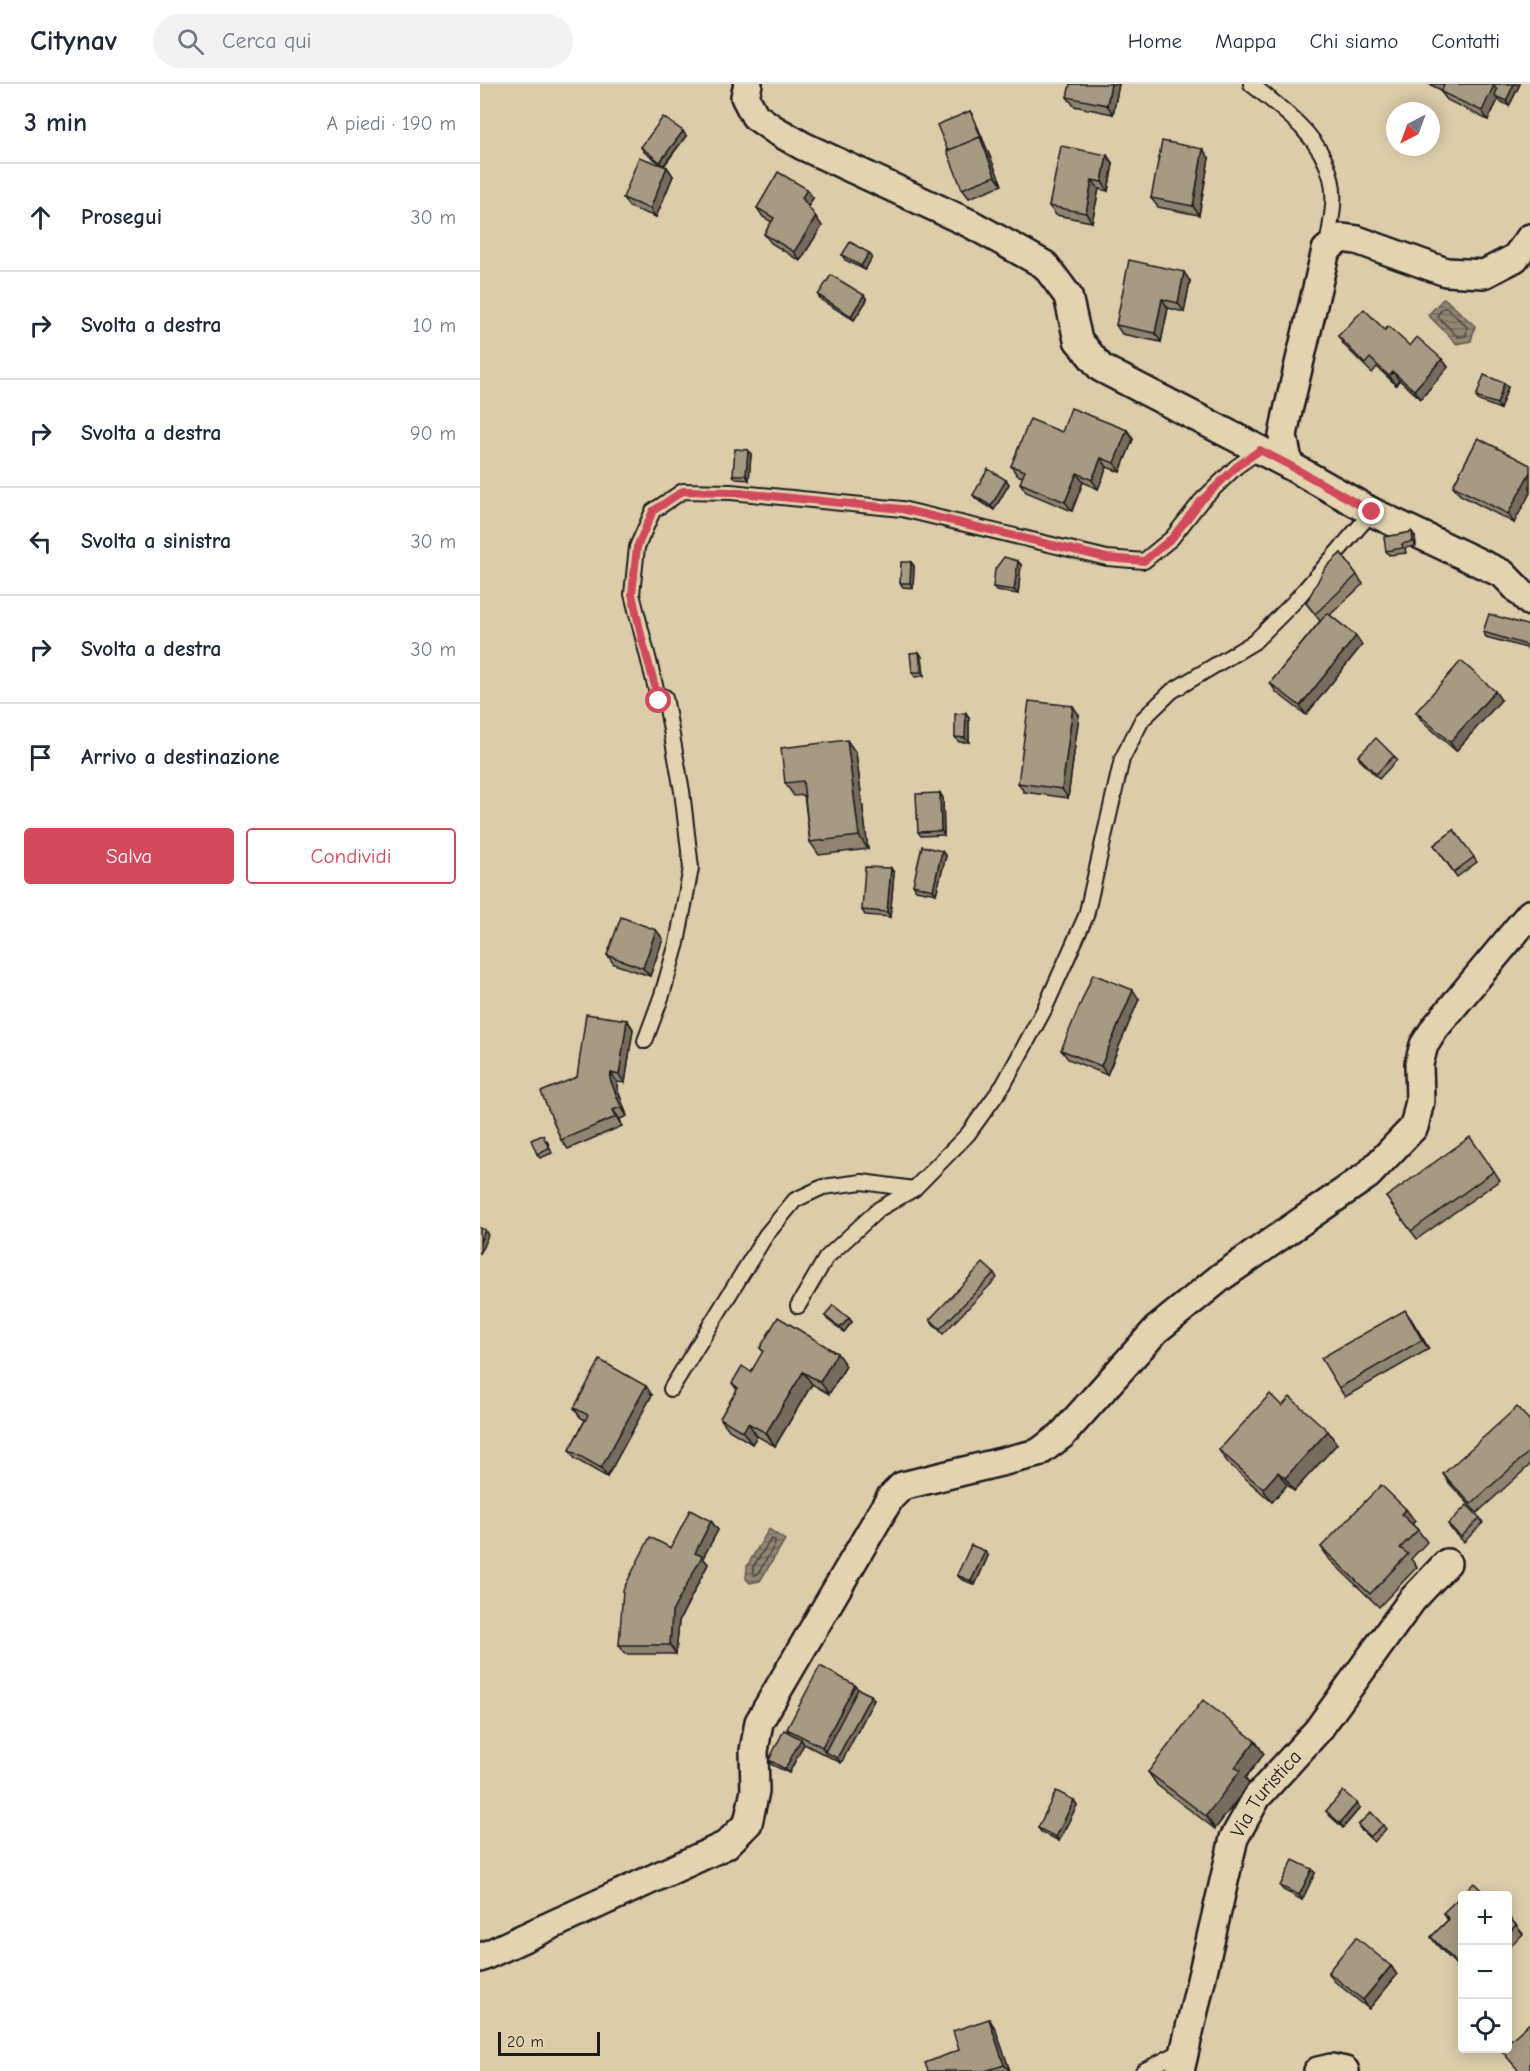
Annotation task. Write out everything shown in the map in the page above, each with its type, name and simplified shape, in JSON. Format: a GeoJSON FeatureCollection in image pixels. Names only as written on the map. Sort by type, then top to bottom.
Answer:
{"type":"FeatureCollection","features":[{"type":"Feature","properties":{"kind":"street"},"geometry":{"type":"LineString","coordinates":[[748,84],[745,97],[755,116],[775,130],[803,146],[971,224],[1045,265],[1068,296],[1078,340],[1101,368],[1289,465],[1372,512],[1503,574],[1530,602]]}},
{"type":"Feature","properties":{"kind":"street"},"geometry":{"type":"LineString","coordinates":[[1289,465],[1283,436],[1326,250],[1341,238],[1357,240],[1446,272],[1484,274],[1515,258],[1530,238]]}},
{"type":"Feature","properties":{"kind":"street"},"geometry":{"type":"LineString","coordinates":[[480,1958],[726,1845],[748,1823],[755,1791],[754,1751],[759,1722],[890,1498],[902,1486],[1038,1453],[1062,1435],[1156,1330],[1221,1277],[1368,1175],[1414,1127],[1420,1101],[1419,1064],[1424,1045],[1435,1028],[1530,914]]}},
{"type":"Feature","properties":{"kind":"street","name":"Via Turistica"},"geometry":{"type":"LineString","coordinates":[[1183,2060],[1234,1838],[1257,1797],[1318,1730],[1412,1600],[1447,1563]]}},
{"type":"Feature","properties":{"kind":"street"},"geometry":{"type":"LineString","coordinates":[[1318,2071],[1331,2068],[1345,2071]]}},
{"type":"Feature","properties":{"kind":"lane"},"geometry":{"type":"LineString","coordinates":[[1251,84],[1302,127],[1318,147],[1332,178],[1333,210],[1326,250]]}},
{"type":"Feature","properties":{"kind":"lane"},"geometry":{"type":"LineString","coordinates":[[645,1041],[662,995],[677,943],[691,868],[682,791],[665,697],[659,701],[632,594],[637,547],[653,511],[683,491],[813,499],[902,509],[1107,558],[1144,561],[1172,538],[1201,501],[1236,467],[1260,450]]}},
{"type":"Feature","properties":{"kind":"lane"},"geometry":{"type":"LineString","coordinates":[[798,1306],[826,1257],[879,1209],[914,1189],[968,1134],[1004,1084],[1044,1011],[1086,916],[1122,759],[1142,720],[1172,691],[1254,642],[1294,602],[1372,512]]}},
{"type":"Feature","properties":{"kind":"lane"},"geometry":{"type":"LineString","coordinates":[[671,1389],[766,1235],[795,1200],[823,1186],[861,1182],[914,1189]]}},
{"type":"Feature","properties":{"kind":"lane"},"geometry":{"type":"LineString","coordinates":[[1143,2071],[1183,2060]]}},
{"type":"Feature","properties":{"kind":"water"},"geometry":{"type":"Polygon","coordinates":[[[1444,298],[1475,326],[1471,341],[1457,344],[1428,315],[1444,298]]]}},
{"type":"Feature","properties":{"kind":"water"},"geometry":{"type":"Polygon","coordinates":[[[769,1529],[785,1540],[760,1581],[750,1583],[746,1579],[747,1566],[769,1529]]]}},
{"type":"Feature","properties":{"kind":"building"},"geometry":{"type":"Polygon","coordinates":[[[1070,84],[1111,84],[1107,105],[1067,97],[1070,84]]]}},
{"type":"Feature","properties":{"kind":"building"},"geometry":{"type":"Polygon","coordinates":[[[1442,84],[1494,85],[1482,111],[1441,92],[1444,85],[1442,84]]]}},
{"type":"Feature","properties":{"kind":"building"},"geometry":{"type":"Polygon","coordinates":[[[1494,84],[1514,84],[1506,101],[1495,96],[1497,90],[1494,84]]]}},
{"type":"Feature","properties":{"kind":"building"},"geometry":{"type":"Polygon","coordinates":[[[970,111],[983,142],[980,137],[948,151],[937,125],[970,111]]]}},
{"type":"Feature","properties":{"kind":"building"},"geometry":{"type":"Polygon","coordinates":[[[663,117],[683,131],[660,162],[641,147],[663,117]]]}},
{"type":"Feature","properties":{"kind":"building"},"geometry":{"type":"Polygon","coordinates":[[[980,137],[995,176],[962,189],[947,151],[980,137]]]}},
{"type":"Feature","properties":{"kind":"building"},"geometry":{"type":"Polygon","coordinates":[[[1162,141],[1203,149],[1193,206],[1151,198],[1162,141]]]}},
{"type":"Feature","properties":{"kind":"building"},"geometry":{"type":"Polygon","coordinates":[[[1061,146],[1107,155],[1102,182],[1092,180],[1086,213],[1049,206],[1061,146]]]}},
{"type":"Feature","properties":{"kind":"building"},"geometry":{"type":"Polygon","coordinates":[[[639,157],[667,167],[650,209],[623,198],[639,157]]]}},
{"type":"Feature","properties":{"kind":"building"},"geometry":{"type":"Polygon","coordinates":[[[778,172],[807,189],[802,198],[816,217],[794,252],[764,234],[774,218],[757,208],[778,172]]]}},
{"type":"Feature","properties":{"kind":"building"},"geometry":{"type":"Polygon","coordinates":[[[850,242],[869,253],[861,266],[842,255],[850,242]]]}},
{"type":"Feature","properties":{"kind":"building"},"geometry":{"type":"Polygon","coordinates":[[[1129,260],[1184,272],[1178,303],[1162,299],[1155,333],[1116,325],[1129,260]]]}},
{"type":"Feature","properties":{"kind":"building"},"geometry":{"type":"Polygon","coordinates":[[[831,275],[864,295],[851,316],[818,295],[831,275]]]}},
{"type":"Feature","properties":{"kind":"building"},"geometry":{"type":"Polygon","coordinates":[[[1364,309],[1385,330],[1388,326],[1410,346],[1417,337],[1442,359],[1414,390],[1393,372],[1389,376],[1370,358],[1365,364],[1338,336],[1364,309]]]}},
{"type":"Feature","properties":{"kind":"building"},"geometry":{"type":"Polygon","coordinates":[[[1484,375],[1504,383],[1497,404],[1476,397],[1484,375]]]}},
{"type":"Feature","properties":{"kind":"building"},"geometry":{"type":"Polygon","coordinates":[[[1071,408],[1127,430],[1114,463],[1101,458],[1092,480],[1077,473],[1065,502],[1020,483],[1025,471],[1011,466],[1030,419],[1062,432],[1071,408]]]}},
{"type":"Feature","properties":{"kind":"building"},"geometry":{"type":"Polygon","coordinates":[[[1478,438],[1530,465],[1530,472],[1508,514],[1453,486],[1478,438]]]}},
{"type":"Feature","properties":{"kind":"building"},"geometry":{"type":"Polygon","coordinates":[[[735,449],[748,450],[746,475],[733,475],[735,449]]]}},
{"type":"Feature","properties":{"kind":"building"},"geometry":{"type":"Polygon","coordinates":[[[988,469],[1006,480],[991,506],[973,495],[988,469]]]}},
{"type":"Feature","properties":{"kind":"building"},"geometry":{"type":"Polygon","coordinates":[[[1412,532],[1413,541],[1402,544],[1403,548],[1386,551],[1384,537],[1412,532]]]}},
{"type":"Feature","properties":{"kind":"building"},"geometry":{"type":"Polygon","coordinates":[[[1341,553],[1357,575],[1315,614],[1306,603],[1325,568],[1341,553]]]}},
{"type":"Feature","properties":{"kind":"building"},"geometry":{"type":"Polygon","coordinates":[[[1004,557],[1018,561],[1014,590],[993,587],[995,569],[1004,557]]]}},
{"type":"Feature","properties":{"kind":"building"},"geometry":{"type":"Polygon","coordinates":[[[901,562],[911,562],[910,583],[900,583],[901,562]]]}},
{"type":"Feature","properties":{"kind":"building"},"geometry":{"type":"Polygon","coordinates":[[[1327,613],[1356,636],[1300,706],[1270,683],[1327,613]]]}},
{"type":"Feature","properties":{"kind":"building"},"geometry":{"type":"Polygon","coordinates":[[[1489,614],[1530,626],[1530,646],[1483,632],[1489,614]]]}},
{"type":"Feature","properties":{"kind":"building"},"geometry":{"type":"Polygon","coordinates":[[[919,652],[921,672],[912,672],[910,653],[919,652]]]}},
{"type":"Feature","properties":{"kind":"building"},"geometry":{"type":"Polygon","coordinates":[[[1461,661],[1495,691],[1450,742],[1416,712],[1461,661]]]}},
{"type":"Feature","properties":{"kind":"building"},"geometry":{"type":"Polygon","coordinates":[[[1029,701],[1073,706],[1062,789],[1018,783],[1029,701]]]}},
{"type":"Feature","properties":{"kind":"building"},"geometry":{"type":"Polygon","coordinates":[[[966,713],[965,738],[955,737],[955,714],[966,713]]]}},
{"type":"Feature","properties":{"kind":"building"},"geometry":{"type":"Polygon","coordinates":[[[1376,738],[1394,756],[1376,774],[1358,756],[1376,738]]]}},
{"type":"Feature","properties":{"kind":"building"},"geometry":{"type":"Polygon","coordinates":[[[847,740],[859,836],[810,842],[803,781],[785,783],[781,748],[847,740]]]}},
{"type":"Feature","properties":{"kind":"building"},"geometry":{"type":"Polygon","coordinates":[[[940,793],[941,831],[918,832],[916,794],[940,793]]]}},
{"type":"Feature","properties":{"kind":"building"},"geometry":{"type":"Polygon","coordinates":[[[1454,830],[1474,857],[1454,872],[1434,845],[1454,830]]]}},
{"type":"Feature","properties":{"kind":"building"},"geometry":{"type":"Polygon","coordinates":[[[922,846],[942,851],[933,890],[913,885],[922,846]]]}},
{"type":"Feature","properties":{"kind":"building"},"geometry":{"type":"Polygon","coordinates":[[[865,867],[891,868],[887,912],[862,910],[865,867]]]}},
{"type":"Feature","properties":{"kind":"building"},"geometry":{"type":"Polygon","coordinates":[[[621,917],[656,930],[643,968],[607,955],[621,917]]]}},
{"type":"Feature","properties":{"kind":"building"},"geometry":{"type":"Polygon","coordinates":[[[1093,974],[1133,990],[1101,1066],[1061,1050],[1093,974]]]}},
{"type":"Feature","properties":{"kind":"building"},"geometry":{"type":"Polygon","coordinates":[[[586,1014],[627,1020],[619,1075],[611,1073],[610,1079],[621,1107],[613,1110],[616,1117],[561,1140],[541,1092],[577,1077],[586,1014]]]}},
{"type":"Feature","properties":{"kind":"building"},"geometry":{"type":"Polygon","coordinates":[[[543,1135],[549,1148],[537,1154],[531,1140],[543,1135]]]}},
{"type":"Feature","properties":{"kind":"building"},"geometry":{"type":"Polygon","coordinates":[[[1470,1137],[1494,1171],[1411,1231],[1386,1197],[1470,1137]]]}},
{"type":"Feature","properties":{"kind":"building"},"geometry":{"type":"Polygon","coordinates":[[[480,1228],[485,1230],[480,1242],[480,1228]]]}},
{"type":"Feature","properties":{"kind":"building"},"geometry":{"type":"Polygon","coordinates":[[[983,1263],[994,1273],[940,1329],[930,1319],[983,1263]]]}},
{"type":"Feature","properties":{"kind":"building"},"geometry":{"type":"Polygon","coordinates":[[[833,1305],[849,1318],[840,1328],[825,1316],[833,1305]]]}},
{"type":"Feature","properties":{"kind":"building"},"geometry":{"type":"Polygon","coordinates":[[[1405,1310],[1422,1340],[1339,1388],[1321,1358],[1405,1310]]]}},
{"type":"Feature","properties":{"kind":"building"},"geometry":{"type":"Polygon","coordinates":[[[778,1317],[837,1353],[820,1382],[803,1372],[766,1433],[748,1423],[743,1432],[720,1418],[738,1388],[732,1383],[742,1366],[751,1372],[763,1351],[760,1348],[778,1317]]]}},
{"type":"Feature","properties":{"kind":"building"},"geometry":{"type":"Polygon","coordinates":[[[600,1360],[646,1386],[601,1468],[569,1450],[588,1415],[574,1408],[600,1360]]]}},
{"type":"Feature","properties":{"kind":"building"},"geometry":{"type":"Polygon","coordinates":[[[1270,1394],[1282,1406],[1290,1397],[1328,1431],[1285,1478],[1278,1472],[1263,1489],[1219,1450],[1270,1394]]]}},
{"type":"Feature","properties":{"kind":"building"},"geometry":{"type":"Polygon","coordinates":[[[1517,1407],[1530,1421],[1530,1451],[1471,1504],[1443,1474],[1517,1407]]]}},
{"type":"Feature","properties":{"kind":"building"},"geometry":{"type":"Polygon","coordinates":[[[1381,1485],[1406,1509],[1401,1514],[1418,1530],[1400,1548],[1408,1554],[1370,1594],[1321,1547],[1381,1485]]]}},
{"type":"Feature","properties":{"kind":"building"},"geometry":{"type":"Polygon","coordinates":[[[1467,1505],[1480,1518],[1461,1537],[1448,1524],[1467,1505]]]}},
{"type":"Feature","properties":{"kind":"building"},"geometry":{"type":"Polygon","coordinates":[[[690,1510],[711,1521],[695,1553],[702,1556],[672,1612],[670,1645],[619,1645],[623,1590],[650,1537],[671,1548],[690,1510]]]}},
{"type":"Feature","properties":{"kind":"building"},"geometry":{"type":"Polygon","coordinates":[[[971,1545],[985,1551],[971,1581],[957,1575],[971,1545]]]}},
{"type":"Feature","properties":{"kind":"building"},"geometry":{"type":"Polygon","coordinates":[[[820,1666],[855,1685],[822,1747],[787,1729],[820,1666]]]}},
{"type":"Feature","properties":{"kind":"building"},"geometry":{"type":"Polygon","coordinates":[[[858,1689],[871,1695],[837,1758],[825,1752],[858,1689]]]}},
{"type":"Feature","properties":{"kind":"building"},"geometry":{"type":"Polygon","coordinates":[[[1203,1700],[1255,1741],[1235,1767],[1240,1771],[1206,1816],[1148,1772],[1203,1700]]]}},
{"type":"Feature","properties":{"kind":"building"},"geometry":{"type":"Polygon","coordinates":[[[784,1730],[801,1739],[785,1769],[769,1760],[784,1730]]]}},
{"type":"Feature","properties":{"kind":"building"},"geometry":{"type":"Polygon","coordinates":[[[1056,1791],[1074,1800],[1056,1837],[1038,1828],[1056,1791]]]}},
{"type":"Feature","properties":{"kind":"building"},"geometry":{"type":"Polygon","coordinates":[[[1343,1791],[1357,1803],[1340,1823],[1326,1811],[1343,1791]]]}},
{"type":"Feature","properties":{"kind":"building"},"geometry":{"type":"Polygon","coordinates":[[[1371,1812],[1383,1825],[1370,1837],[1358,1825],[1371,1812]]]}},
{"type":"Feature","properties":{"kind":"building"},"geometry":{"type":"Polygon","coordinates":[[[1293,1860],[1312,1869],[1299,1895],[1280,1886],[1293,1860]]]}},
{"type":"Feature","properties":{"kind":"building"},"geometry":{"type":"Polygon","coordinates":[[[1474,1883],[1482,1891],[1466,1891],[1474,1883]]]}},
{"type":"Feature","properties":{"kind":"building"},"geometry":{"type":"Polygon","coordinates":[[[1458,1898],[1458,1964],[1431,1937],[1449,1919],[1443,1913],[1458,1898]]]}},
{"type":"Feature","properties":{"kind":"building"},"geometry":{"type":"Polygon","coordinates":[[[1356,1937],[1391,1966],[1363,2000],[1328,1972],[1356,1937]]]}},
{"type":"Feature","properties":{"kind":"building"},"geometry":{"type":"Polygon","coordinates":[[[989,2019],[1004,2065],[985,2071],[928,2071],[925,2063],[959,2050],[953,2031],[989,2019]]]}},
{"type":"Feature","properties":{"kind":"building"},"geometry":{"type":"Polygon","coordinates":[[[1530,2023],[1530,2071],[1519,2071],[1503,2053],[1512,2053],[1512,2039],[1530,2023]]]}},
{"type":"Feature","properties":{"kind":"route"},"geometry":{"type":"LineString","coordinates":[[659,701],[632,594],[637,547],[653,511],[683,491],[731,492],[902,509],[1107,558],[1144,561],[1172,538],[1201,501],[1236,467],[1260,450],[1372,512]]}}]}
